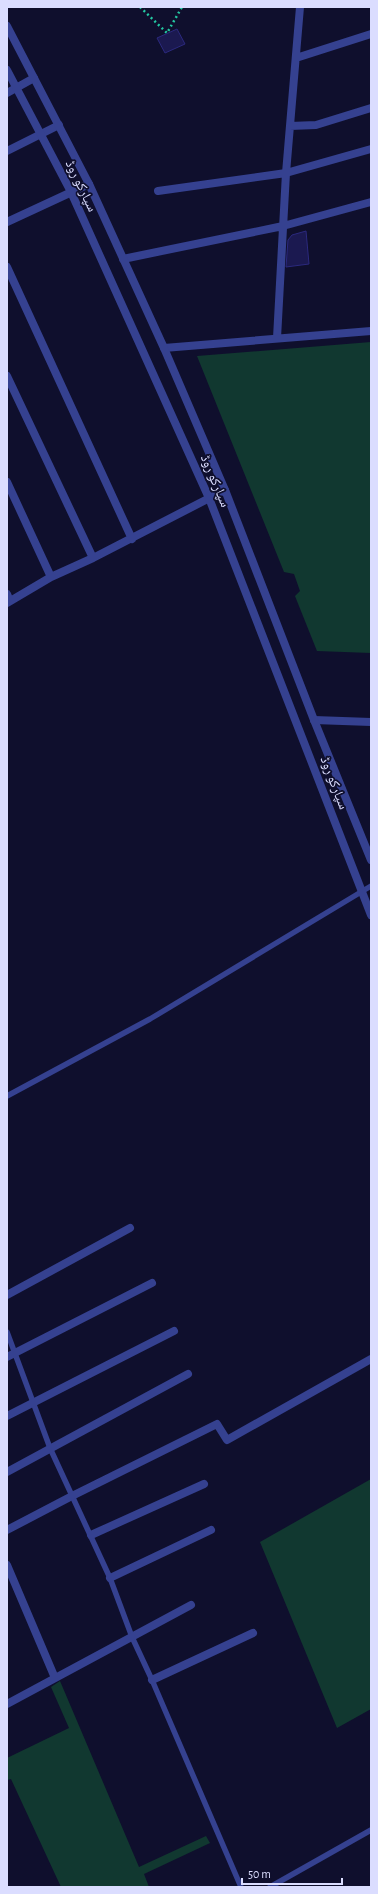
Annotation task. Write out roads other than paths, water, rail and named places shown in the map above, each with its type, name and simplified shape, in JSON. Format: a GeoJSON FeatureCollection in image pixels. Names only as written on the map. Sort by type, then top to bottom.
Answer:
{"type":"FeatureCollection","features":[{"type":"Feature","properties":{"kind":"street"},"geometry":{"type":"LineString","coordinates":[[277,338],[286,173],[300,7]]}},
{"type":"Feature","properties":{"kind":"street","name":"سپارکو روڈ"},"geometry":{"type":"LineString","coordinates":[[8,29],[89,184],[164,348],[225,490],[314,720],[371,860]]}},
{"type":"Feature","properties":{"kind":"street"},"geometry":{"type":"LineString","coordinates":[[296,58],[371,34]]}},
{"type":"Feature","properties":{"kind":"street","name":"سپارکو روڈ"},"geometry":{"type":"LineString","coordinates":[[7,70],[71,192],[209,498],[371,915]]}},
{"type":"Feature","properties":{"kind":"street"},"geometry":{"type":"LineString","coordinates":[[7,93],[34,78]]}},
{"type":"Feature","properties":{"kind":"street"},"geometry":{"type":"LineString","coordinates":[[290,126],[316,125],[371,108]]}},
{"type":"Feature","properties":{"kind":"street"},"geometry":{"type":"LineString","coordinates":[[7,151],[59,125]]}},
{"type":"Feature","properties":{"kind":"street"},"geometry":{"type":"LineString","coordinates":[[158,190],[286,173],[371,149]]}},
{"type":"Feature","properties":{"kind":"street"},"geometry":{"type":"LineString","coordinates":[[7,222],[89,184]]}},
{"type":"Feature","properties":{"kind":"street"},"geometry":{"type":"LineString","coordinates":[[123,259],[283,226],[371,202]]}},
{"type":"Feature","properties":{"kind":"street"},"geometry":{"type":"LineString","coordinates":[[7,267],[132,539]]}},
{"type":"Feature","properties":{"kind":"street"},"geometry":{"type":"LineString","coordinates":[[164,348],[371,331]]}},
{"type":"Feature","properties":{"kind":"street"},"geometry":{"type":"LineString","coordinates":[[7,376],[93,558]]}},
{"type":"Feature","properties":{"kind":"street"},"geometry":{"type":"LineString","coordinates":[[7,482],[51,577]]}},
{"type":"Feature","properties":{"kind":"street"},"geometry":{"type":"LineString","coordinates":[[8,600],[51,577],[132,539],[225,490]]}},
{"type":"Feature","properties":{"kind":"street"},"geometry":{"type":"LineString","coordinates":[[314,720],[371,722]]}},
{"type":"Feature","properties":{"kind":"street"},"geometry":{"type":"LineString","coordinates":[[7,1294],[130,1228]]}},
{"type":"Feature","properties":{"kind":"street"},"geometry":{"type":"LineString","coordinates":[[7,1357],[152,1282]]}},
{"type":"Feature","properties":{"kind":"street"},"geometry":{"type":"LineString","coordinates":[[7,1416],[174,1331]]}},
{"type":"Feature","properties":{"kind":"street"},"geometry":{"type":"LineString","coordinates":[[7,1530],[217,1424],[226,1440],[371,1359]]}},
{"type":"Feature","properties":{"kind":"street"},"geometry":{"type":"LineString","coordinates":[[7,1472],[188,1374]]}},
{"type":"Feature","properties":{"kind":"street"},"geometry":{"type":"LineString","coordinates":[[90,1536],[204,1484]]}},
{"type":"Feature","properties":{"kind":"street"},"geometry":{"type":"LineString","coordinates":[[110,1578],[211,1530]]}},
{"type":"Feature","properties":{"kind":"street"},"geometry":{"type":"LineString","coordinates":[[7,1565],[55,1678]]}},
{"type":"Feature","properties":{"kind":"street"},"geometry":{"type":"LineString","coordinates":[[7,1704],[191,1605]]}},
{"type":"Feature","properties":{"kind":"street"},"geometry":{"type":"LineString","coordinates":[[152,1680],[253,1633]]}},
{"type":"Feature","properties":{"kind":"lane"},"geometry":{"type":"LineString","coordinates":[[7,1096],[150,1019],[371,886]]}},
{"type":"Feature","properties":{"kind":"lane"},"geometry":{"type":"LineString","coordinates":[[7,1332],[50,1448],[110,1578],[132,1637],[241,1887]]}},
{"type":"Feature","properties":{"kind":"lane"},"geometry":{"type":"LineString","coordinates":[[270,1887],[371,1830]]}}]}
